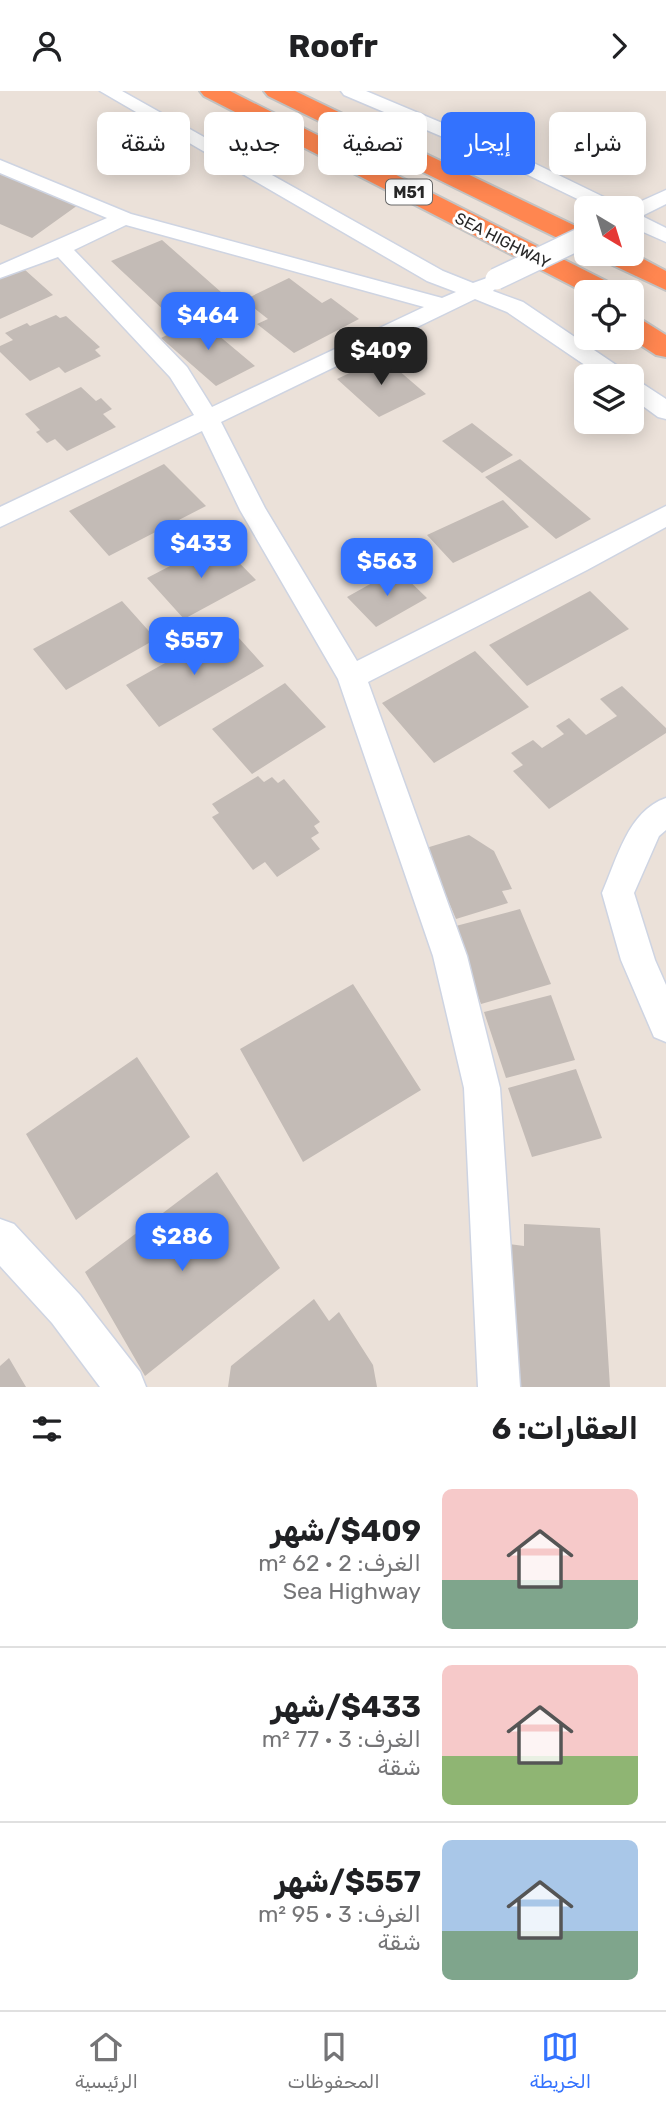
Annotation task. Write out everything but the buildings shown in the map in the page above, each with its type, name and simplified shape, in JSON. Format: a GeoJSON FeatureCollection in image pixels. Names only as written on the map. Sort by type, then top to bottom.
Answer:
{"type":"FeatureCollection","features":[{"type":"Feature","properties":{"kind":"highway","name":"SEA HIGHWAY"},"geometry":{"type":"LineString","coordinates":[[212,91],[576,280]]}},
{"type":"Feature","properties":{"kind":"highway","name":"SEA HIGHWAY"},"geometry":{"type":"LineString","coordinates":[[276,91],[574,235]]}},
{"type":"Feature","properties":{"kind":"highway"},"geometry":{"type":"LineString","coordinates":[[635,266],[666,282]]}},
{"type":"Feature","properties":{"kind":"highway"},"geometry":{"type":"LineString","coordinates":[[644,311],[666,322]]}},
{"type":"Feature","properties":{"kind":"highway"},"geometry":{"type":"LineString","coordinates":[[644,334],[666,348]]}},
{"type":"Feature","properties":{"kind":"street"},"geometry":{"type":"LineString","coordinates":[[109,91],[435,276],[486,285],[599,364]]}},
{"type":"Feature","properties":{"kind":"street"},"geometry":{"type":"LineString","coordinates":[[350,91],[502,155],[586,196]]}},
{"type":"Feature","properties":{"kind":"street"},"geometry":{"type":"LineString","coordinates":[[0,166],[124,218],[447,306]]}},
{"type":"Feature","properties":{"kind":"street"},"geometry":{"type":"LineString","coordinates":[[644,207],[666,196]]}},
{"type":"Feature","properties":{"kind":"street"},"geometry":{"type":"LineString","coordinates":[[0,272],[61,248],[124,218]]}},
{"type":"Feature","properties":{"kind":"street"},"geometry":{"type":"LineString","coordinates":[[644,225],[666,236]]}},
{"type":"Feature","properties":{"kind":"street"},"geometry":{"type":"LineString","coordinates":[[0,519],[207,417],[447,306],[574,242]]}},
{"type":"Feature","properties":{"kind":"street"},"geometry":{"type":"LineString","coordinates":[[61,248],[179,372],[207,417],[253,510],[352,677],[450,955],[482,1088],[499,1387]]}},
{"type":"Feature","properties":{"kind":"street"},"geometry":{"type":"LineString","coordinates":[[644,395],[666,411]]}},
{"type":"Feature","properties":{"kind":"street"},"geometry":{"type":"LineString","coordinates":[[352,677],[666,515]]}},
{"type":"Feature","properties":{"kind":"street"},"geometry":{"type":"LineString","coordinates":[[666,811],[647,827],[618,893],[638,960],[666,1025]]}},
{"type":"Feature","properties":{"kind":"street"},"geometry":{"type":"LineString","coordinates":[[0,1237],[101,1352],[125,1387]]}}]}
